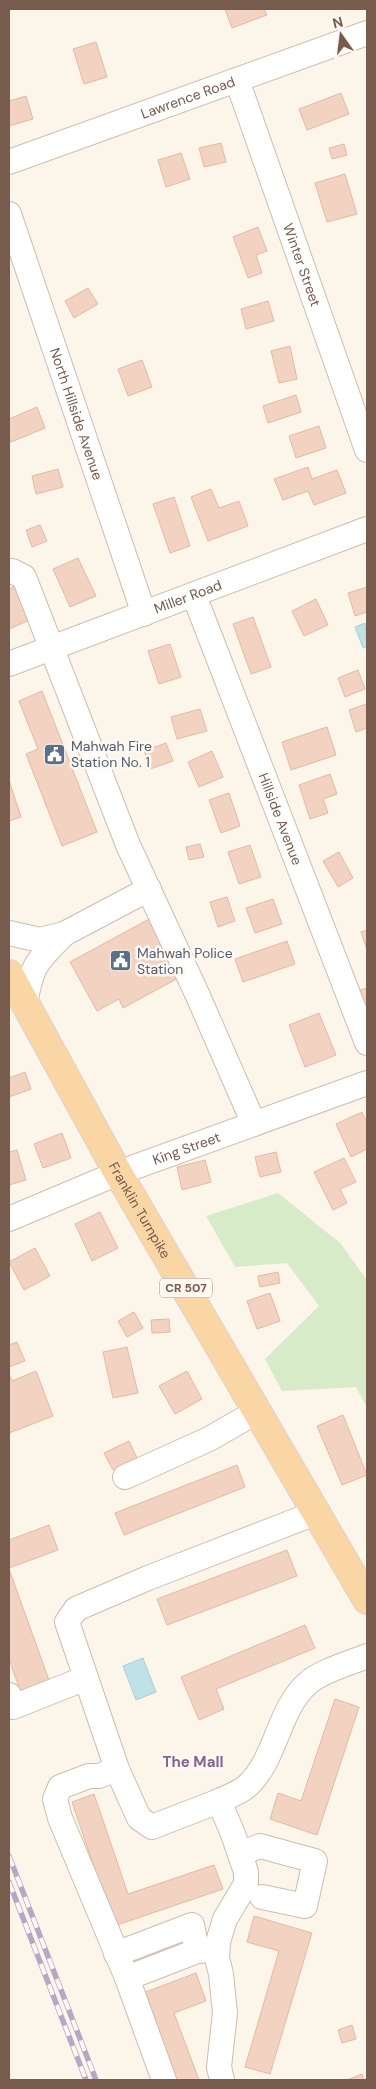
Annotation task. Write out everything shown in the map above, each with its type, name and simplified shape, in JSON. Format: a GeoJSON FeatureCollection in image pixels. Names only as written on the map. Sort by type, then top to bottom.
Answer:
{"type":"FeatureCollection","features":[{"type":"Feature","properties":{"kind":"main road","name":"Franklin Turnpike"},"geometry":{"type":"LineString","coordinates":[[9,974],[118,1173],[318,1512],[367,1600]]}},
{"type":"Feature","properties":{"kind":"street","name":"Lawrence Road"},"geometry":{"type":"LineString","coordinates":[[9,162],[367,34]]}},
{"type":"Feature","properties":{"kind":"street","name":"Winter Street"},"geometry":{"type":"LineString","coordinates":[[237,80],[367,450]]}},
{"type":"Feature","properties":{"kind":"street","name":"North Hillside Avenue"},"geometry":{"type":"LineString","coordinates":[[9,214],[144,614]]}},
{"type":"Feature","properties":{"kind":"street","name":"Miller Road"},"geometry":{"type":"LineString","coordinates":[[9,664],[51,650],[367,529]]}},
{"type":"Feature","properties":{"kind":"street"},"geometry":{"type":"LineString","coordinates":[[9,572],[12,571],[24,577],[108,798],[254,1124]]}},
{"type":"Feature","properties":{"kind":"street","name":"Hillside Avenue"},"geometry":{"type":"LineString","coordinates":[[194,595],[367,1043]]}},
{"type":"Feature","properties":{"kind":"street"},"geometry":{"type":"LineString","coordinates":[[9,933],[40,940],[64,934],[149,889]]}},
{"type":"Feature","properties":{"kind":"street"},"geometry":{"type":"LineString","coordinates":[[26,1004],[30,976],[35,966],[64,934]]}},
{"type":"Feature","properties":{"kind":"street","name":"King Street"},"geometry":{"type":"LineString","coordinates":[[9,1219],[118,1173],[367,1083]]}},
{"type":"Feature","properties":{"kind":"street"},"geometry":{"type":"LineString","coordinates":[[125,1476],[209,1439],[258,1411]]}},
{"type":"Feature","properties":{"kind":"street"},"geometry":{"type":"LineString","coordinates":[[318,1512],[148,1578],[76,1609],[66,1622],[117,1769],[139,1818],[152,1827],[219,1801],[246,1787],[261,1769],[284,1716],[306,1685],[318,1677],[367,1656]]}},
{"type":"Feature","properties":{"kind":"street"},"geometry":{"type":"LineString","coordinates":[[9,1695],[13,1707],[86,1678]]}},
{"type":"Feature","properties":{"kind":"street"},"geometry":{"type":"LineString","coordinates":[[117,1769],[99,1776],[89,1776],[60,1787],[55,1798],[60,1818],[127,1978],[164,2080]]}},
{"type":"Feature","properties":{"kind":"street"},"geometry":{"type":"LineString","coordinates":[[127,1978],[207,1950],[218,1942],[225,1920],[246,1884],[246,1872],[219,1801]]}},
{"type":"Feature","properties":{"kind":"street"},"geometry":{"type":"LineString","coordinates":[[240,1854],[260,1846],[315,1861],[305,1906],[262,1896]]}},
{"type":"Feature","properties":{"kind":"street"},"geometry":{"type":"LineString","coordinates":[[116,1954],[192,1924],[207,1950],[225,2012],[218,2067],[222,2080]]}},
{"type":"Feature","properties":{"kind":"green space"},"geometry":{"type":"Polygon","coordinates":[[[278,1193],[340,1243],[367,1280],[367,1408],[356,1387],[282,1391],[265,1359],[319,1306],[287,1263],[235,1267],[206,1216],[278,1193]]]}},
{"type":"Feature","properties":{"kind":"water"},"geometry":{"type":"Polygon","coordinates":[[[365,623],[367,647],[363,648],[355,627],[365,623]]]}},
{"type":"Feature","properties":{"kind":"water"},"geometry":{"type":"Polygon","coordinates":[[[143,1658],[156,1692],[136,1700],[123,1666],[143,1658]]]}},
{"type":"Feature","properties":{"kind":"building"},"geometry":{"type":"Polygon","coordinates":[[[225,9],[264,9],[267,15],[232,28],[225,9]]]}},
{"type":"Feature","properties":{"kind":"building"},"geometry":{"type":"Polygon","coordinates":[[[96,42],[107,77],[84,84],[73,49],[96,42]]]}},
{"type":"Feature","properties":{"kind":"building"},"geometry":{"type":"Polygon","coordinates":[[[341,93],[349,114],[307,130],[299,109],[341,93]]]}},
{"type":"Feature","properties":{"kind":"building"},"geometry":{"type":"Polygon","coordinates":[[[26,96],[33,119],[9,126],[9,101],[26,96]]]}},
{"type":"Feature","properties":{"kind":"building"},"geometry":{"type":"Polygon","coordinates":[[[221,143],[226,162],[204,167],[199,148],[221,143]]]}},
{"type":"Feature","properties":{"kind":"building"},"geometry":{"type":"Polygon","coordinates":[[[344,144],[347,155],[332,159],[329,148],[344,144]]]}},
{"type":"Feature","properties":{"kind":"building"},"geometry":{"type":"Polygon","coordinates":[[[181,153],[190,179],[166,187],[158,160],[181,153]]]}},
{"type":"Feature","properties":{"kind":"building"},"geometry":{"type":"Polygon","coordinates":[[[345,174],[357,214],[327,222],[315,183],[345,174]]]}},
{"type":"Feature","properties":{"kind":"building"},"geometry":{"type":"Polygon","coordinates":[[[258,227],[267,251],[256,255],[262,273],[248,278],[233,237],[258,227]]]}},
{"type":"Feature","properties":{"kind":"building"},"geometry":{"type":"Polygon","coordinates":[[[88,288],[98,304],[74,318],[65,301],[88,288]]]}},
{"type":"Feature","properties":{"kind":"building"},"geometry":{"type":"Polygon","coordinates":[[[268,301],[274,321],[246,329],[241,309],[268,301]]]}},
{"type":"Feature","properties":{"kind":"building"},"geometry":{"type":"Polygon","coordinates":[[[290,346],[297,379],[279,383],[271,351],[290,346]]]}},
{"type":"Feature","properties":{"kind":"building"},"geometry":{"type":"Polygon","coordinates":[[[142,360],[152,387],[128,396],[118,369],[142,360]]]}},
{"type":"Feature","properties":{"kind":"building"},"geometry":{"type":"Polygon","coordinates":[[[296,395],[301,412],[268,423],[263,406],[296,395]]]}},
{"type":"Feature","properties":{"kind":"building"},"geometry":{"type":"Polygon","coordinates":[[[37,407],[45,428],[11,442],[9,419],[37,407]]]}},
{"type":"Feature","properties":{"kind":"building"},"geometry":{"type":"Polygon","coordinates":[[[319,426],[326,448],[296,458],[289,436],[319,426]]]}},
{"type":"Feature","properties":{"kind":"building"},"geometry":{"type":"Polygon","coordinates":[[[308,467],[312,479],[337,470],[346,493],[314,505],[308,491],[283,500],[274,479],[308,467]]]}},
{"type":"Feature","properties":{"kind":"building"},"geometry":{"type":"Polygon","coordinates":[[[58,469],[63,487],[36,494],[32,476],[58,469]]]}},
{"type":"Feature","properties":{"kind":"building"},"geometry":{"type":"Polygon","coordinates":[[[211,489],[219,508],[239,501],[248,526],[208,541],[191,497],[211,489]]]}},
{"type":"Feature","properties":{"kind":"building"},"geometry":{"type":"Polygon","coordinates":[[[174,497],[190,546],[170,553],[153,504],[174,497]]]}},
{"type":"Feature","properties":{"kind":"building"},"geometry":{"type":"Polygon","coordinates":[[[40,525],[47,541],[32,547],[26,530],[40,525]]]}},
{"type":"Feature","properties":{"kind":"building"},"geometry":{"type":"Polygon","coordinates":[[[78,558],[96,596],[70,607],[53,569],[78,558]]]}},
{"type":"Feature","properties":{"kind":"building"},"geometry":{"type":"Polygon","coordinates":[[[19,584],[34,618],[9,629],[9,589],[19,584]]]}},
{"type":"Feature","properties":{"kind":"building"},"geometry":{"type":"Polygon","coordinates":[[[367,587],[367,612],[355,616],[348,593],[367,587]]]}},
{"type":"Feature","properties":{"kind":"building"},"geometry":{"type":"Polygon","coordinates":[[[316,599],[328,625],[304,636],[292,611],[316,599]]]}},
{"type":"Feature","properties":{"kind":"building"},"geometry":{"type":"Polygon","coordinates":[[[253,617],[271,667],[251,674],[233,624],[253,617]]]}},
{"type":"Feature","properties":{"kind":"building"},"geometry":{"type":"Polygon","coordinates":[[[170,644],[181,677],[159,684],[148,651],[170,644]]]}},
{"type":"Feature","properties":{"kind":"building"},"geometry":{"type":"Polygon","coordinates":[[[358,670],[365,689],[345,697],[338,678],[358,670]]]}},
{"type":"Feature","properties":{"kind":"building"},"geometry":{"type":"Polygon","coordinates":[[[42,691],[97,832],[62,846],[26,754],[38,749],[19,701],[42,691]]]}},
{"type":"Feature","properties":{"kind":"building"},"geometry":{"type":"Polygon","coordinates":[[[366,704],[367,728],[356,732],[349,710],[366,704]]]}},
{"type":"Feature","properties":{"kind":"building"},"geometry":{"type":"Polygon","coordinates":[[[200,709],[207,731],[177,739],[171,717],[200,709]]]}},
{"type":"Feature","properties":{"kind":"building"},"geometry":{"type":"Polygon","coordinates":[[[327,727],[336,755],[291,770],[282,742],[327,727]]]}},
{"type":"Feature","properties":{"kind":"building"},"geometry":{"type":"Polygon","coordinates":[[[166,743],[173,761],[150,769],[144,751],[166,743]]]}},
{"type":"Feature","properties":{"kind":"building"},"geometry":{"type":"Polygon","coordinates":[[[212,751],[223,777],[199,787],[188,762],[212,751]]]}},
{"type":"Feature","properties":{"kind":"building"},"geometry":{"type":"Polygon","coordinates":[[[330,774],[337,794],[323,799],[328,813],[310,819],[299,785],[330,774]]]}},
{"type":"Feature","properties":{"kind":"building"},"geometry":{"type":"Polygon","coordinates":[[[9,780],[21,817],[9,821],[9,780]]]}},
{"type":"Feature","properties":{"kind":"building"},"geometry":{"type":"Polygon","coordinates":[[[229,793],[240,826],[221,833],[209,800],[229,793]]]}},
{"type":"Feature","properties":{"kind":"building"},"geometry":{"type":"Polygon","coordinates":[[[200,844],[204,857],[189,860],[186,847],[200,844]]]}},
{"type":"Feature","properties":{"kind":"building"},"geometry":{"type":"Polygon","coordinates":[[[250,845],[261,877],[239,884],[228,852],[250,845]]]}},
{"type":"Feature","properties":{"kind":"building"},"geometry":{"type":"Polygon","coordinates":[[[339,852],[353,878],[338,887],[323,861],[339,852]]]}},
{"type":"Feature","properties":{"kind":"building"},"geometry":{"type":"Polygon","coordinates":[[[227,897],[235,921],[218,927],[210,902],[227,897]]]}},
{"type":"Feature","properties":{"kind":"building"},"geometry":{"type":"Polygon","coordinates":[[[273,899],[282,924],[255,933],[246,908],[273,899]]]}},
{"type":"Feature","properties":{"kind":"building"},"geometry":{"type":"Polygon","coordinates":[[[151,918],[182,976],[123,1008],[119,999],[97,1011],[70,962],[151,918]]]}},
{"type":"Feature","properties":{"kind":"building"},"geometry":{"type":"Polygon","coordinates":[[[367,930],[367,950],[361,932],[367,930]]]}},
{"type":"Feature","properties":{"kind":"building"},"geometry":{"type":"Polygon","coordinates":[[[287,941],[295,964],[243,982],[235,959],[287,941]]]}},
{"type":"Feature","properties":{"kind":"building"},"geometry":{"type":"Polygon","coordinates":[[[367,988],[367,1011],[366,1011],[360,990],[367,988]]]}},
{"type":"Feature","properties":{"kind":"building"},"geometry":{"type":"Polygon","coordinates":[[[319,1013],[336,1055],[305,1067],[289,1025],[319,1013]]]}},
{"type":"Feature","properties":{"kind":"building"},"geometry":{"type":"Polygon","coordinates":[[[25,1072],[31,1089],[9,1097],[9,1078],[25,1072]]]}},
{"type":"Feature","properties":{"kind":"building"},"geometry":{"type":"Polygon","coordinates":[[[362,1112],[367,1123],[367,1149],[351,1157],[336,1124],[362,1112]]]}},
{"type":"Feature","properties":{"kind":"building"},"geometry":{"type":"Polygon","coordinates":[[[62,1133],[71,1158],[43,1168],[34,1144],[62,1133]]]}},
{"type":"Feature","properties":{"kind":"building"},"geometry":{"type":"Polygon","coordinates":[[[17,1150],[26,1180],[9,1185],[9,1152],[17,1150]]]}},
{"type":"Feature","properties":{"kind":"building"},"geometry":{"type":"Polygon","coordinates":[[[276,1152],[281,1172],[260,1177],[255,1157],[276,1152]]]}},
{"type":"Feature","properties":{"kind":"building"},"geometry":{"type":"Polygon","coordinates":[[[344,1158],[356,1182],[340,1189],[347,1203],[333,1210],[314,1172],[344,1158]]]}},
{"type":"Feature","properties":{"kind":"building"},"geometry":{"type":"Polygon","coordinates":[[[205,1160],[211,1182],[182,1190],[177,1167],[205,1160]]]}},
{"type":"Feature","properties":{"kind":"building"},"geometry":{"type":"Polygon","coordinates":[[[100,1212],[118,1248],[92,1261],[75,1224],[100,1212]]]}},
{"type":"Feature","properties":{"kind":"building"},"geometry":{"type":"Polygon","coordinates":[[[35,1248],[50,1276],[24,1290],[9,1262],[35,1248]]]}},
{"type":"Feature","properties":{"kind":"building"},"geometry":{"type":"Polygon","coordinates":[[[278,1272],[280,1283],[260,1287],[258,1276],[278,1272]]]}},
{"type":"Feature","properties":{"kind":"building"},"geometry":{"type":"Polygon","coordinates":[[[270,1293],[280,1321],[257,1329],[247,1301],[270,1293]]]}},
{"type":"Feature","properties":{"kind":"building"},"geometry":{"type":"Polygon","coordinates":[[[134,1312],[143,1328],[127,1337],[118,1321],[134,1312]]]}},
{"type":"Feature","properties":{"kind":"building"},"geometry":{"type":"Polygon","coordinates":[[[169,1319],[170,1332],[152,1333],[151,1320],[169,1319]]]}},
{"type":"Feature","properties":{"kind":"building"},"geometry":{"type":"Polygon","coordinates":[[[17,1342],[25,1361],[9,1367],[9,1345],[17,1342]]]}},
{"type":"Feature","properties":{"kind":"building"},"geometry":{"type":"Polygon","coordinates":[[[127,1347],[138,1393],[113,1398],[103,1352],[127,1347]]]}},
{"type":"Feature","properties":{"kind":"building"},"geometry":{"type":"Polygon","coordinates":[[[36,1371],[53,1416],[9,1433],[9,1373],[12,1381],[36,1371]]]}},
{"type":"Feature","properties":{"kind":"building"},"geometry":{"type":"Polygon","coordinates":[[[187,1371],[202,1399],[175,1414],[159,1386],[187,1371]]]}},
{"type":"Feature","properties":{"kind":"building"},"geometry":{"type":"Polygon","coordinates":[[[343,1415],[367,1475],[342,1485],[317,1426],[343,1415]]]}},
{"type":"Feature","properties":{"kind":"building"},"geometry":{"type":"Polygon","coordinates":[[[129,1441],[137,1458],[113,1470],[104,1453],[129,1441]]]}},
{"type":"Feature","properties":{"kind":"building"},"geometry":{"type":"Polygon","coordinates":[[[237,1465],[245,1487],[124,1535],[115,1513],[237,1465]]]}},
{"type":"Feature","properties":{"kind":"building"},"geometry":{"type":"Polygon","coordinates":[[[49,1525],[58,1550],[9,1568],[9,1540],[49,1525]]]}},
{"type":"Feature","properties":{"kind":"building"},"geometry":{"type":"Polygon","coordinates":[[[287,1550],[297,1576],[167,1625],[157,1599],[287,1550]]]}},
{"type":"Feature","properties":{"kind":"building"},"geometry":{"type":"Polygon","coordinates":[[[9,1569],[50,1683],[21,1693],[9,1659],[9,1569]]]}},
{"type":"Feature","properties":{"kind":"building"},"geometry":{"type":"Polygon","coordinates":[[[305,1625],[315,1648],[216,1689],[224,1709],[199,1720],[181,1677],[305,1625]]]}},
{"type":"Feature","properties":{"kind":"building"},"geometry":{"type":"Polygon","coordinates":[[[335,1699],[359,1707],[317,1835],[270,1819],[278,1793],[301,1801],[335,1699]]]}},
{"type":"Feature","properties":{"kind":"building"},"geometry":{"type":"Polygon","coordinates":[[[94,1794],[128,1894],[214,1865],[223,1889],[114,1926],[72,1802],[94,1794]]]}},
{"type":"Feature","properties":{"kind":"building"},"geometry":{"type":"Polygon","coordinates":[[[254,1916],[312,1933],[270,2074],[245,2067],[279,1951],[247,1942],[254,1916]]]}},
{"type":"Feature","properties":{"kind":"building"},"geometry":{"type":"Polygon","coordinates":[[[196,1973],[206,2001],[174,2013],[199,2080],[175,2080],[143,1993],[196,1973]]]}},
{"type":"Feature","properties":{"kind":"building"},"geometry":{"type":"Polygon","coordinates":[[[352,2025],[356,2039],[342,2043],[338,2030],[352,2025]]]}},
{"type":"Feature","properties":{"kind":"building"},"geometry":{"type":"Polygon","coordinates":[[[362,2074],[364,2080],[347,2080],[362,2074]]]}},
{"type":"Feature","properties":{"kind":"railway"},"geometry":{"type":"LineString","coordinates":[[9,1856],[96,2080]]}},
{"type":"Feature","properties":{"kind":"railway"},"geometry":{"type":"LineString","coordinates":[[9,1882],[86,2080]]}},
{"type":"Feature","properties":{"kind":"place","name":"Mahwah Fire Station No. 1"},"geometry":{"type":"Point","coordinates":[55,754]}},
{"type":"Feature","properties":{"kind":"place","name":"Mahwah Police Station"},"geometry":{"type":"Point","coordinates":[121,961]}},
{"type":"Feature","properties":{"kind":"district","name":"The Mall"},"geometry":{"type":"Point","coordinates":[193,1762]}}]}
